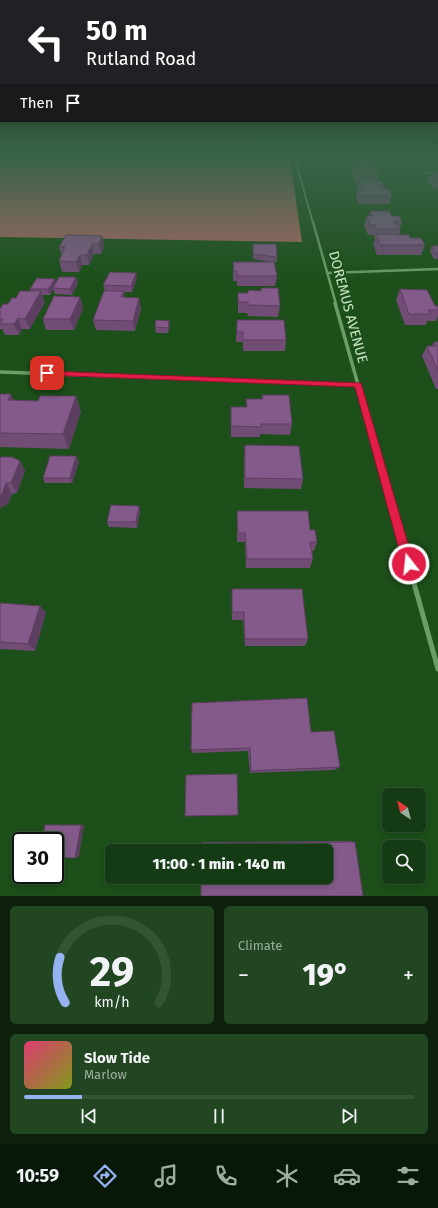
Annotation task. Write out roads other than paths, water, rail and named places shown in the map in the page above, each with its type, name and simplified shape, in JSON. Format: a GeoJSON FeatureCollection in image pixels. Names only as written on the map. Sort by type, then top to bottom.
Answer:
{"type":"FeatureCollection","features":[{"type":"Feature","properties":{"kind":"street","name":"DOREMUS AVENUE"},"geometry":{"type":"LineString","coordinates":[[307,201],[438,669]]}},
{"type":"Feature","properties":{"kind":"street"},"geometry":{"type":"LineString","coordinates":[[327,273],[438,269]]}},
{"type":"Feature","properties":{"kind":"street"},"geometry":{"type":"LineString","coordinates":[[0,372],[358,385]]}}]}
